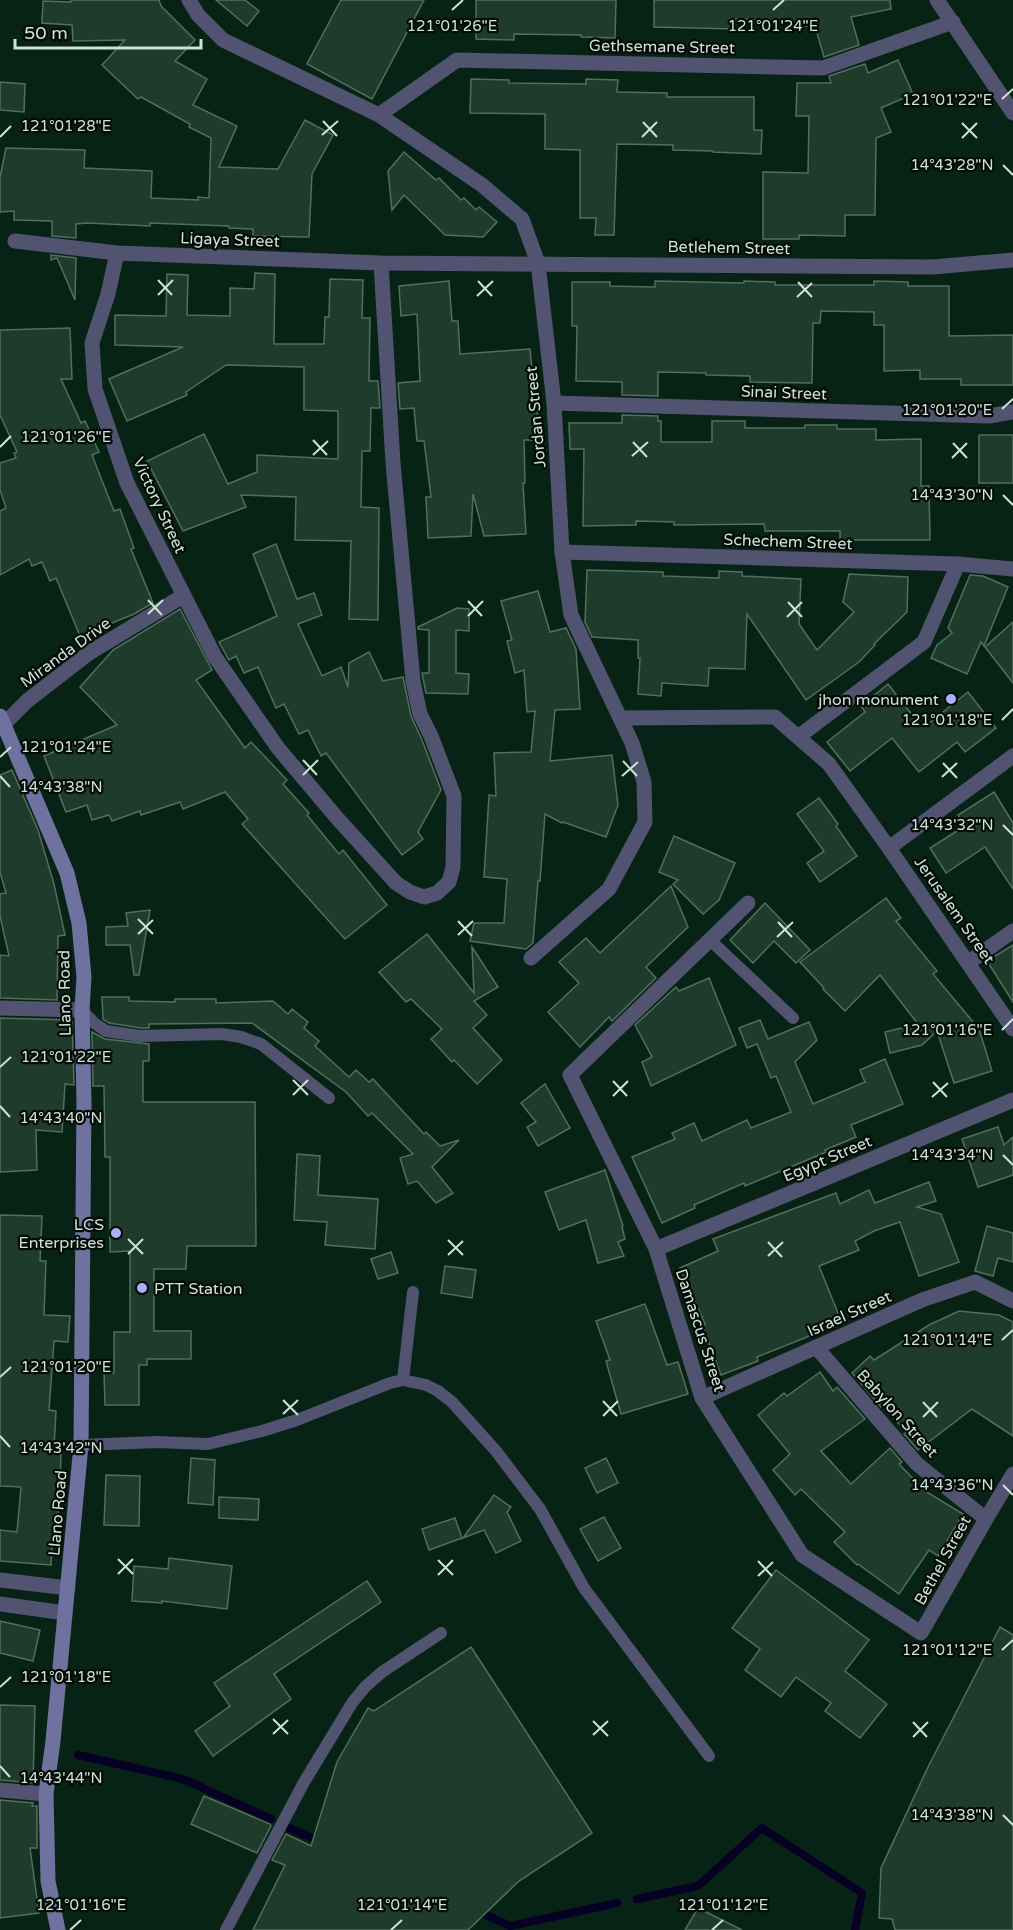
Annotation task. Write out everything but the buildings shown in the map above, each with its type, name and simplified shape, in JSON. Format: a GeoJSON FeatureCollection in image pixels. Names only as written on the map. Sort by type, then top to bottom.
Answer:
{"type":"FeatureCollection","features":[{"type":"Feature","properties":{"kind":"main road","name":"Llano Road"},"geometry":{"type":"LineString","coordinates":[[2,720],[68,873],[79,923],[84,977],[81,1444],[66,1613],[46,1794],[48,1881],[58,1930]]}},
{"type":"Feature","properties":{"kind":"street","name":"Jordan Street"},"geometry":{"type":"LineString","coordinates":[[189,0],[198,15],[223,40],[380,116],[482,185],[522,219],[538,263],[554,403],[562,552],[571,615],[632,743],[644,782],[645,822],[609,889],[531,958]]}},
{"type":"Feature","properties":{"kind":"street"},"geometry":{"type":"LineString","coordinates":[[937,0],[1013,113]]}},
{"type":"Feature","properties":{"kind":"street","name":"Gethsemane Street"},"geometry":{"type":"LineString","coordinates":[[380,116],[457,60],[823,68],[953,22]]}},
{"type":"Feature","properties":{"kind":"street","name":"Ligaya Street"},"geometry":{"type":"LineString","coordinates":[[15,241],[117,253],[381,263],[444,263]]}},
{"type":"Feature","properties":{"kind":"street","name":"Victory Street"},"geometry":{"type":"LineString","coordinates":[[117,253],[108,294],[92,344],[95,389],[127,483],[215,657],[278,748],[337,818],[396,882],[410,892],[424,897],[437,893],[449,882],[453,867],[454,796],[420,714],[413,681],[393,463],[381,263]]}},
{"type":"Feature","properties":{"kind":"street","name":"Betlehem Street"},"geometry":{"type":"LineString","coordinates":[[444,263],[933,267],[1013,260]]}},
{"type":"Feature","properties":{"kind":"street","name":"Sinai Street"},"geometry":{"type":"LineString","coordinates":[[554,403],[972,416],[1013,412]]}},
{"type":"Feature","properties":{"kind":"street","name":"Schechem Street"},"geometry":{"type":"LineString","coordinates":[[562,552],[958,564],[1013,569]]}},
{"type":"Feature","properties":{"kind":"street"},"geometry":{"type":"LineString","coordinates":[[798,737],[924,642],[958,564]]}},
{"type":"Feature","properties":{"kind":"street","name":"Miranda Drive"},"geometry":{"type":"LineString","coordinates":[[2,720],[89,652],[183,596]]}},
{"type":"Feature","properties":{"kind":"street","name":"Jerusalem Street"},"geometry":{"type":"LineString","coordinates":[[620,718],[775,717],[829,764],[969,962],[1013,1029]]}},
{"type":"Feature","properties":{"kind":"street"},"geometry":{"type":"LineString","coordinates":[[889,848],[1013,756]]}},
{"type":"Feature","properties":{"kind":"street"},"geometry":{"type":"LineString","coordinates":[[710,940],[748,903]]}},
{"type":"Feature","properties":{"kind":"street"},"geometry":{"type":"LineString","coordinates":[[969,962],[1013,931]]}},
{"type":"Feature","properties":{"kind":"street","name":"Damascus Street"},"geometry":{"type":"LineString","coordinates":[[710,940],[570,1075],[656,1249],[702,1398],[802,1555],[921,1633]]}},
{"type":"Feature","properties":{"kind":"street"},"geometry":{"type":"LineString","coordinates":[[0,1008],[82,1010]]}},
{"type":"Feature","properties":{"kind":"street","name":"Egypt Street"},"geometry":{"type":"LineString","coordinates":[[656,1249],[1013,1100]]}},
{"type":"Feature","properties":{"kind":"street","name":"Israel Street"},"geometry":{"type":"LineString","coordinates":[[702,1398],[922,1300],[975,1282],[1013,1300]]}},
{"type":"Feature","properties":{"kind":"street","name":"Babylon Street"},"geometry":{"type":"LineString","coordinates":[[816,1347],[917,1464],[986,1519]]}},
{"type":"Feature","properties":{"kind":"street","name":"Bethel Street"},"geometry":{"type":"LineString","coordinates":[[921,1633],[1013,1474]]}},
{"type":"Feature","properties":{"kind":"street"},"geometry":{"type":"LineString","coordinates":[[0,1580],[68,1588]]}},
{"type":"Feature","properties":{"kind":"street"},"geometry":{"type":"LineString","coordinates":[[0,1604],[66,1613]]}},
{"type":"Feature","properties":{"kind":"street"},"geometry":{"type":"LineString","coordinates":[[0,1790],[46,1794]]}},
{"type":"Feature","properties":{"kind":"lane"},"geometry":{"type":"LineString","coordinates":[[710,940],[793,1018]]}},
{"type":"Feature","properties":{"kind":"lane"},"geometry":{"type":"LineString","coordinates":[[82,1010],[94,1023],[106,1031],[140,1036],[222,1034],[241,1037],[261,1044],[329,1098]]}},
{"type":"Feature","properties":{"kind":"lane"},"geometry":{"type":"LineString","coordinates":[[403,1380],[413,1292]]}},
{"type":"Feature","properties":{"kind":"lane"},"geometry":{"type":"LineString","coordinates":[[81,1444],[157,1442],[208,1444],[297,1420],[390,1383],[403,1380],[426,1385],[452,1402],[496,1451],[540,1509],[584,1588],[709,1756]]}},
{"type":"Feature","properties":{"kind":"lane"},"geometry":{"type":"LineString","coordinates":[[226,1930],[303,1784],[351,1703],[382,1672],[441,1633]]}},
{"type":"Feature","properties":{"kind":"waterway"},"geometry":{"type":"LineString","coordinates":[[78,1755],[183,1779],[271,1819]]}},
{"type":"Feature","properties":{"kind":"waterway"},"geometry":{"type":"LineString","coordinates":[[289,1828],[321,1842]]}},
{"type":"Feature","properties":{"kind":"waterway"},"geometry":{"type":"LineString","coordinates":[[637,1899],[698,1886],[762,1828],[862,1893],[855,1930]]}},
{"type":"Feature","properties":{"kind":"waterway"},"geometry":{"type":"LineString","coordinates":[[477,1911],[510,1926],[617,1903]]}},
{"type":"Feature","properties":{"kind":"place","name":"jhon monument"},"geometry":{"type":"Point","coordinates":[951,699]}},
{"type":"Feature","properties":{"kind":"place","name":"LCS Enterprises"},"geometry":{"type":"Point","coordinates":[116,1233]}},
{"type":"Feature","properties":{"kind":"place","name":"PTT Station"},"geometry":{"type":"Point","coordinates":[142,1288]}}]}
